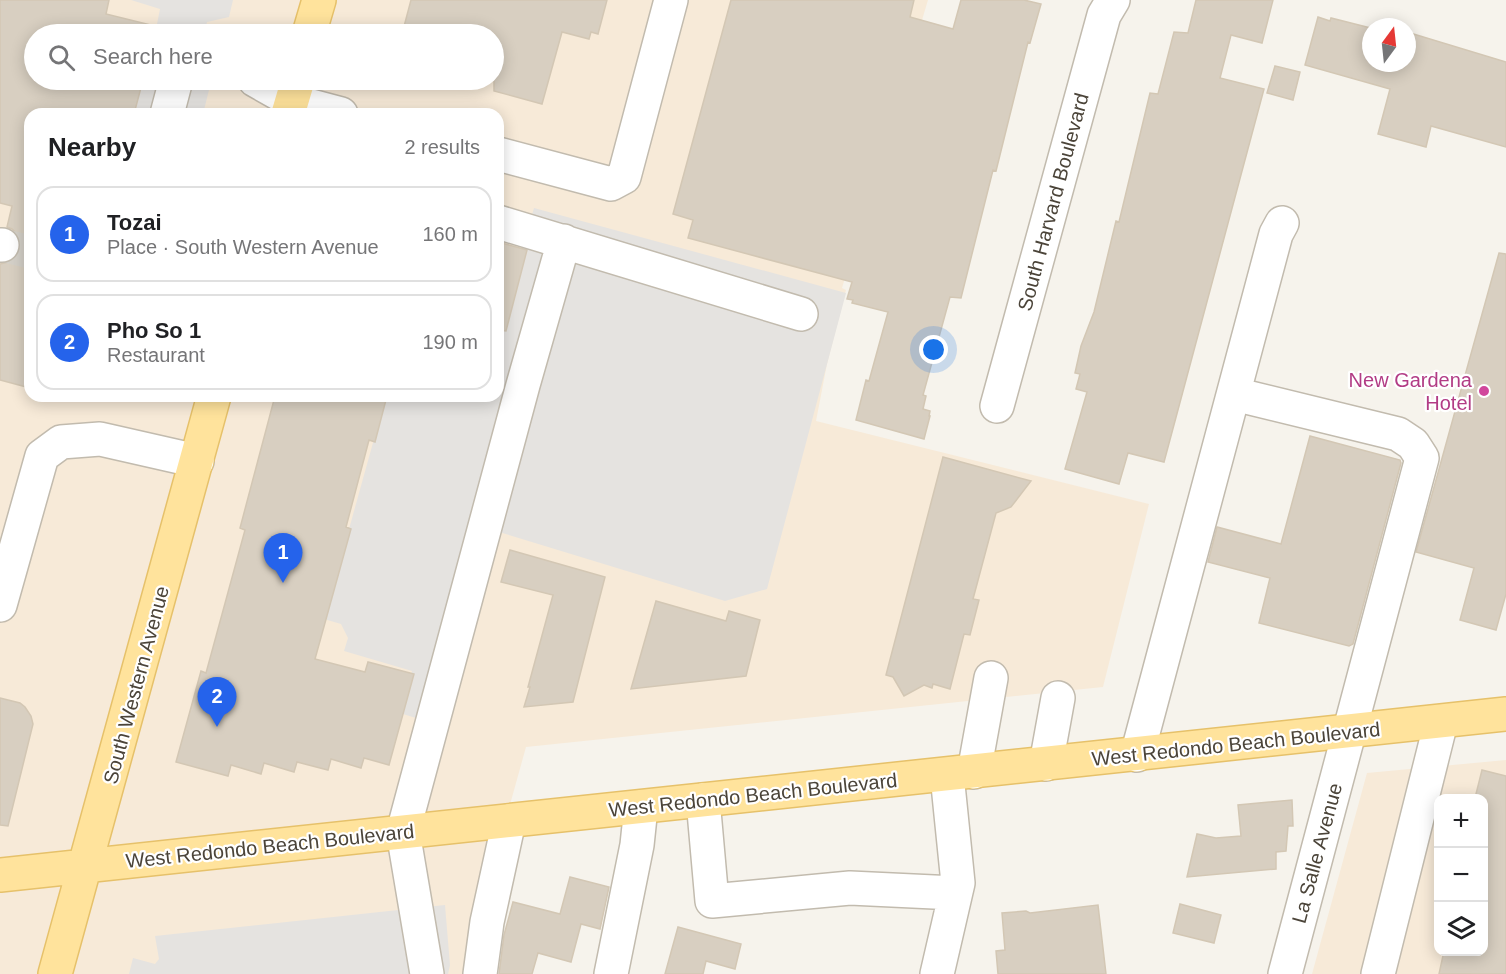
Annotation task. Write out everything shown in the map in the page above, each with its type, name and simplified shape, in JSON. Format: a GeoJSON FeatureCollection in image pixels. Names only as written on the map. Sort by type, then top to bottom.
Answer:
{"type":"FeatureCollection","features":[{"type":"Feature","properties":{"kind":"main road"},"geometry":{"type":"LineString","coordinates":[[312,24],[319,0]]}},
{"type":"Feature","properties":{"kind":"main road","name":"South Western Avenue"},"geometry":{"type":"LineString","coordinates":[[55,974],[212,402]]}},
{"type":"Feature","properties":{"kind":"main road","name":"West Redondo Beach Boulevard"},"geometry":{"type":"LineString","coordinates":[[0,875],[1506,714]]}},
{"type":"Feature","properties":{"kind":"street"},"geometry":{"type":"LineString","coordinates":[[504,156],[611,183],[624,177],[671,0]]}},
{"type":"Feature","properties":{"kind":"street","name":"South Harvard Boulevard"},"geometry":{"type":"LineString","coordinates":[[997,406],[1104,15],[1113,0]]}},
{"type":"Feature","properties":{"kind":"street"},"geometry":{"type":"LineString","coordinates":[[169,108],[173,90]]}},
{"type":"Feature","properties":{"kind":"street"},"geometry":{"type":"LineString","coordinates":[[277,90],[323,108]]}},
{"type":"Feature","properties":{"kind":"street"},"geometry":{"type":"LineString","coordinates":[[1137,755],[1276,234],[1282,223]]}},
{"type":"Feature","properties":{"kind":"street"},"geometry":{"type":"LineString","coordinates":[[504,224],[801,314]]}},
{"type":"Feature","properties":{"kind":"street"},"geometry":{"type":"LineString","coordinates":[[427,974],[403,832],[564,241]]}},
{"type":"Feature","properties":{"kind":"street","name":"La Salle Avenue"},"geometry":{"type":"LineString","coordinates":[[1234,394],[1398,434],[1413,444],[1422,458],[1285,974]]}},
{"type":"Feature","properties":{"kind":"street"},"geometry":{"type":"LineString","coordinates":[[0,605],[42,456],[61,442],[100,439],[197,461]]}},
{"type":"Feature","properties":{"kind":"street"},"geometry":{"type":"LineString","coordinates":[[937,974],[958,884],[961,773],[991,678]]}},
{"type":"Feature","properties":{"kind":"street"},"geometry":{"type":"LineString","coordinates":[[1046,764],[1058,698]]}},
{"type":"Feature","properties":{"kind":"street"},"geometry":{"type":"LineString","coordinates":[[1378,974],[1440,722]]}},
{"type":"Feature","properties":{"kind":"street"},"geometry":{"type":"LineString","coordinates":[[703,800],[712,901],[850,888],[955,893]]}},
{"type":"Feature","properties":{"kind":"street"},"geometry":{"type":"LineString","coordinates":[[611,974],[637,845],[641,807]]}},
{"type":"Feature","properties":{"kind":"street"},"geometry":{"type":"LineString","coordinates":[[480,974],[487,922],[509,821]]}},
{"type":"Feature","properties":{"kind":"shaded area"},"geometry":{"type":"Polygon","coordinates":[[[0,0],[928,0],[842,288],[846,290],[827,364],[816,421],[1149,504],[1103,687],[526,747],[463,974],[0,974],[0,0]]]}},
{"type":"Feature","properties":{"kind":"shaded area"},"geometry":{"type":"Polygon","coordinates":[[[131,0],[233,0],[229,17],[206,24],[157,24],[160,9],[131,0]]]}},
{"type":"Feature","properties":{"kind":"shaded area"},"geometry":{"type":"Polygon","coordinates":[[[140,90],[209,90],[204,108],[136,108],[140,90]]]}},
{"type":"Feature","properties":{"kind":"shaded area"},"geometry":{"type":"Polygon","coordinates":[[[534,208],[846,293],[767,589],[725,601],[499,532],[445,727],[403,714],[412,671],[344,651],[348,638],[341,624],[324,619],[384,402],[504,402],[504,312],[534,208]]]}},
{"type":"Feature","properties":{"kind":"shaded area"},"geometry":{"type":"Polygon","coordinates":[[[1506,760],[1506,974],[1312,974],[1367,773],[1506,760]]]}},
{"type":"Feature","properties":{"kind":"shaded area"},"geometry":{"type":"Polygon","coordinates":[[[445,905],[450,965],[448,974],[129,974],[133,958],[155,964],[159,959],[155,936],[445,905]]]}},
{"type":"Feature","properties":{"kind":"building"},"geometry":{"type":"Polygon","coordinates":[[[0,0],[109,0],[106,14],[147,24],[24,24],[24,90],[140,90],[136,108],[24,108],[24,386],[0,380],[0,264],[12,261],[21,246],[18,235],[7,227],[12,206],[0,203],[0,0]]]}},
{"type":"Feature","properties":{"kind":"building"},"geometry":{"type":"Polygon","coordinates":[[[411,0],[607,0],[598,34],[591,32],[589,39],[562,32],[542,104],[494,91],[504,90],[504,24],[405,24],[411,0]]]}},
{"type":"Feature","properties":{"kind":"building"},"geometry":{"type":"Polygon","coordinates":[[[731,0],[914,0],[910,17],[953,29],[961,0],[1024,0],[1041,4],[1030,43],[1028,42],[996,171],[993,170],[961,298],[950,297],[923,395],[926,396],[923,409],[930,411],[924,439],[856,420],[888,312],[852,303],[853,300],[847,299],[852,282],[688,238],[693,220],[673,214],[731,0]]]}},
{"type":"Feature","properties":{"kind":"building"},"geometry":{"type":"Polygon","coordinates":[[[1196,0],[1273,0],[1262,43],[1231,35],[1220,78],[1264,89],[1164,462],[1128,453],[1119,484],[1065,469],[1087,392],[1076,389],[1080,374],[1075,373],[1081,346],[1094,312],[1116,221],[1119,222],[1150,93],[1158,94],[1174,32],[1188,33],[1196,0]]]}},
{"type":"Feature","properties":{"kind":"building"},"geometry":{"type":"Polygon","coordinates":[[[1318,17],[1362,26],[1362,72],[1416,72],[1416,35],[1506,62],[1506,147],[1431,126],[1426,147],[1378,134],[1390,89],[1305,65],[1318,17]]]}},
{"type":"Feature","properties":{"kind":"building"},"geometry":{"type":"Polygon","coordinates":[[[1275,66],[1300,72],[1293,100],[1267,93],[1275,66]]]}},
{"type":"Feature","properties":{"kind":"building"},"geometry":{"type":"Polygon","coordinates":[[[504,244],[527,250],[506,331],[504,331],[504,244]]]}},
{"type":"Feature","properties":{"kind":"building","name":"New Gardena Hotel"},"geometry":{"type":"Polygon","coordinates":[[[1499,253],[1506,254],[1506,594],[1496,630],[1460,620],[1474,568],[1416,552],[1499,253]]]}},
{"type":"Feature","properties":{"kind":"building"},"geometry":{"type":"Polygon","coordinates":[[[273,402],[385,402],[375,442],[369,440],[346,527],[351,529],[315,659],[365,672],[368,662],[414,674],[389,765],[364,758],[361,768],[331,759],[328,770],[297,762],[294,772],[264,763],[261,774],[231,765],[228,776],[176,762],[201,671],[206,673],[245,530],[240,528],[273,402]]]}},
{"type":"Feature","properties":{"kind":"building"},"geometry":{"type":"Polygon","coordinates":[[[1310,436],[1400,460],[1401,463],[1353,644],[1349,646],[1259,623],[1270,578],[1208,562],[1217,527],[1281,544],[1310,436]]]}},
{"type":"Feature","properties":{"kind":"building"},"geometry":{"type":"Polygon","coordinates":[[[943,457],[1031,481],[1011,507],[996,513],[973,599],[979,600],[970,635],[964,634],[950,689],[933,684],[932,688],[924,685],[904,696],[893,677],[886,675],[943,457]]]}},
{"type":"Feature","properties":{"kind":"building"},"geometry":{"type":"Polygon","coordinates":[[[510,550],[605,577],[573,702],[524,707],[553,595],[501,582],[510,550]]]}},
{"type":"Feature","properties":{"kind":"building"},"geometry":{"type":"Polygon","coordinates":[[[656,601],[726,621],[729,611],[760,620],[746,676],[631,689],[656,601]]]}},
{"type":"Feature","properties":{"kind":"building"},"geometry":{"type":"Polygon","coordinates":[[[0,698],[20,703],[31,716],[33,724],[8,826],[0,825],[0,698]]]}},
{"type":"Feature","properties":{"kind":"building"},"geometry":{"type":"Polygon","coordinates":[[[1482,770],[1506,776],[1506,974],[1439,974],[1443,956],[1488,956],[1488,794],[1476,794],[1482,770]]]}},
{"type":"Feature","properties":{"kind":"building"},"geometry":{"type":"Polygon","coordinates":[[[1292,800],[1293,826],[1288,826],[1286,851],[1276,852],[1276,869],[1187,877],[1197,834],[1216,838],[1241,836],[1238,805],[1292,800]]]}},
{"type":"Feature","properties":{"kind":"building"},"geometry":{"type":"Polygon","coordinates":[[[570,877],[609,887],[600,929],[581,924],[571,962],[538,953],[532,974],[499,974],[504,935],[513,902],[560,914],[570,877]]]}},
{"type":"Feature","properties":{"kind":"building"},"geometry":{"type":"Polygon","coordinates":[[[1180,904],[1221,915],[1214,943],[1173,933],[1180,904]]]}},
{"type":"Feature","properties":{"kind":"building"},"geometry":{"type":"Polygon","coordinates":[[[1098,905],[1106,974],[998,974],[996,951],[1005,950],[1002,913],[1026,911],[1030,913],[1098,905]]]}},
{"type":"Feature","properties":{"kind":"building"},"geometry":{"type":"Polygon","coordinates":[[[678,927],[741,944],[735,969],[706,961],[703,974],[665,974],[678,927]]]}},
{"type":"Feature","properties":{"kind":"tunnel"},"geometry":{"type":"LineString","coordinates":[[2,245],[24,250]]}},
{"type":"Feature","properties":{"kind":"place","name":"New Gardena Hotel"},"geometry":{"type":"Point","coordinates":[1484,391]}},
{"type":"Feature","properties":{"kind":"place","name":"Tozai"},"geometry":{"type":"Point","coordinates":[283,583]}},
{"type":"Feature","properties":{"kind":"place","name":"Pho So 1"},"geometry":{"type":"Point","coordinates":[217,727]}}]}
